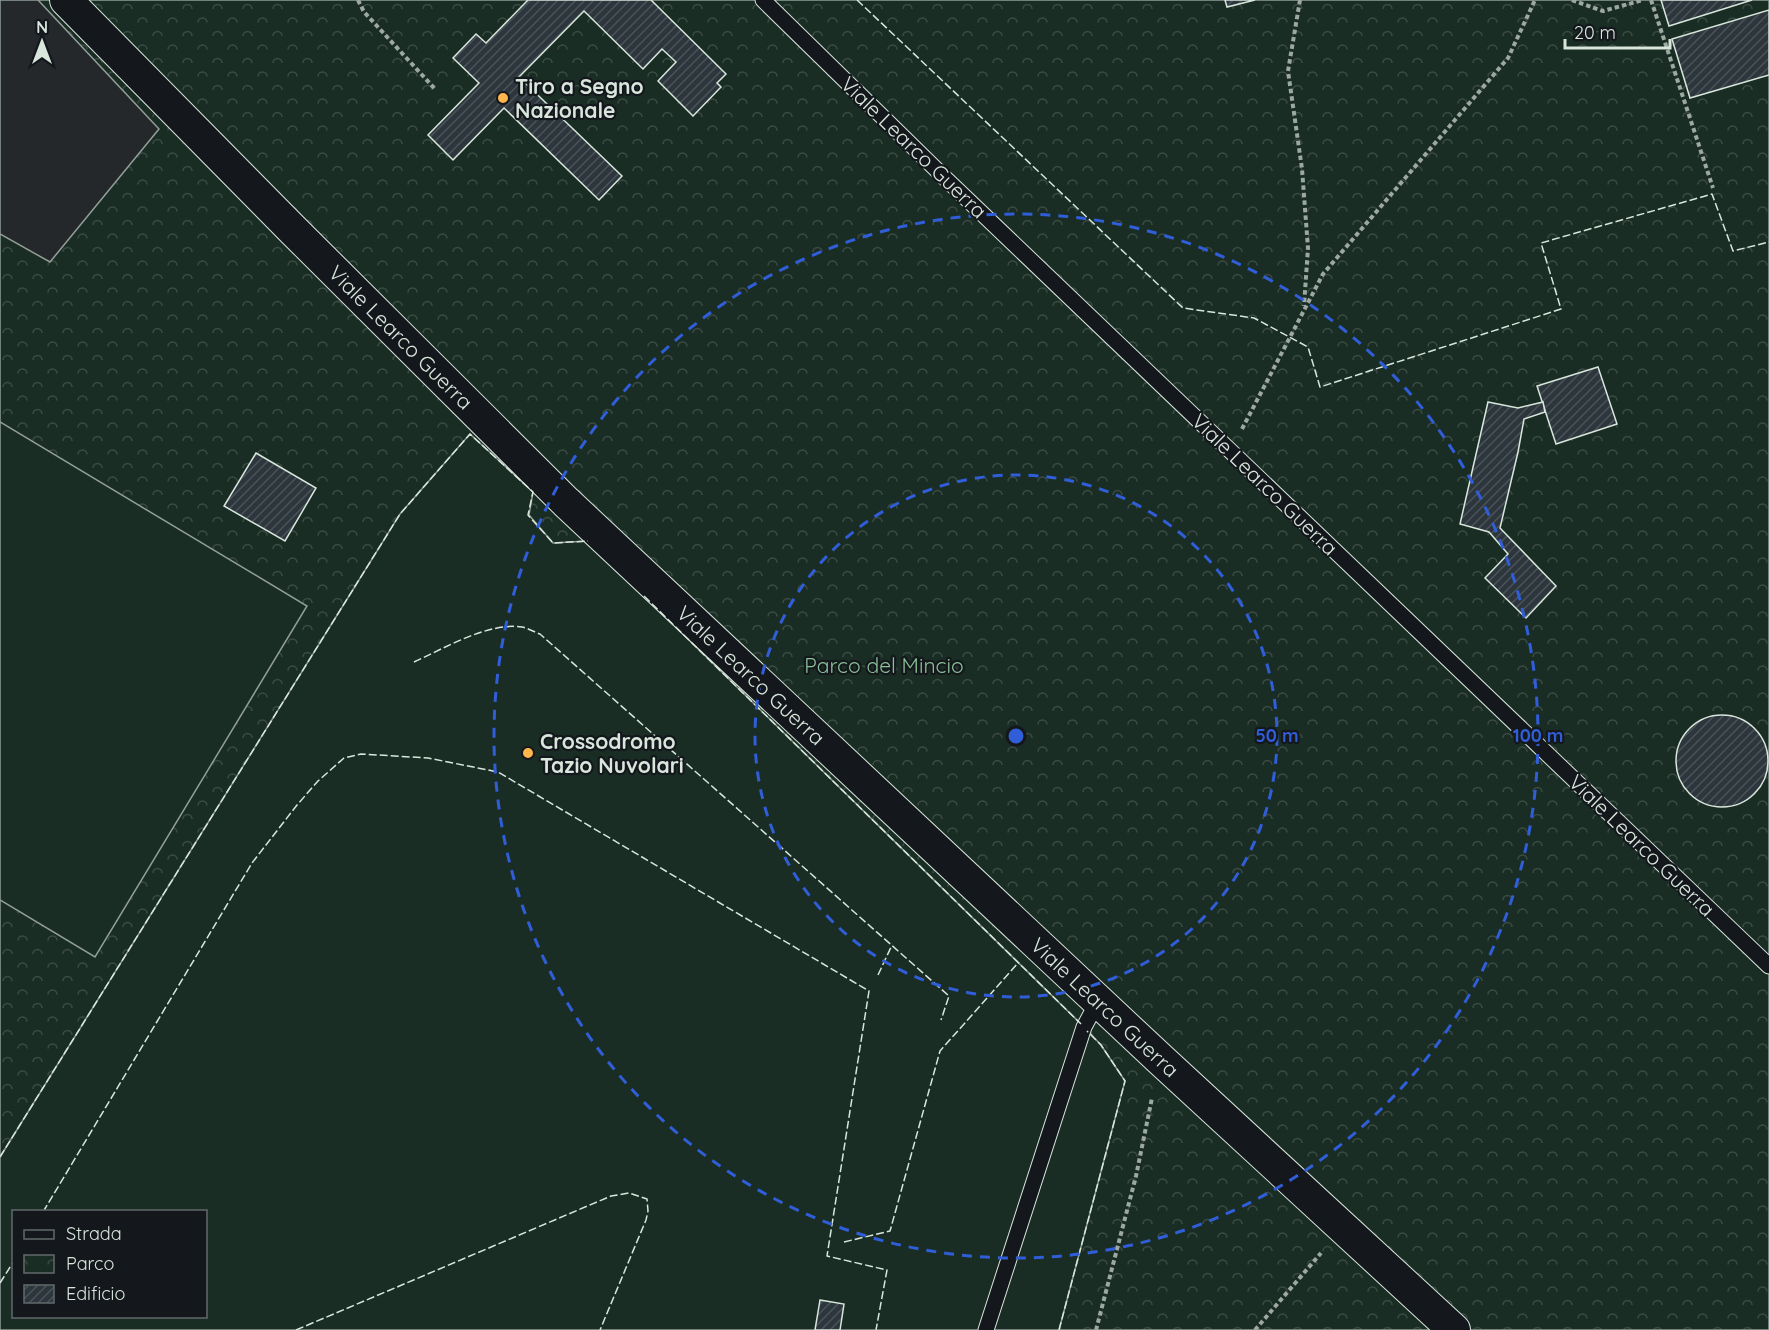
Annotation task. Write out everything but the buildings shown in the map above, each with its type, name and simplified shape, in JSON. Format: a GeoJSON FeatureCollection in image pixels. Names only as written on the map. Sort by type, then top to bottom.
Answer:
{"type":"FeatureCollection","features":[{"type":"Feature","properties":{"kind":"street","name":"Viale Learco Guerra"},"geometry":{"type":"LineString","coordinates":[[66,0],[566,502],[1160,1059],[1454,1330]]}},
{"type":"Feature","properties":{"kind":"lane","name":"Viale Learco Guerra"},"geometry":{"type":"LineString","coordinates":[[763,0],[955,188],[1769,966]]}},
{"type":"Feature","properties":{"kind":"lane"},"geometry":{"type":"LineString","coordinates":[[986,1330],[1084,1027],[1098,1001]]}},
{"type":"Feature","properties":{"kind":"path"},"geometry":{"type":"LineString","coordinates":[[358,0],[364,12],[436,90]]}},
{"type":"Feature","properties":{"kind":"path"},"geometry":{"type":"LineString","coordinates":[[1300,0],[1288,71],[1302,169],[1308,248],[1304,310]]}},
{"type":"Feature","properties":{"kind":"path"},"geometry":{"type":"LineString","coordinates":[[1230,451],[1323,274],[1508,58],[1535,0]]}},
{"type":"Feature","properties":{"kind":"path"},"geometry":{"type":"LineString","coordinates":[[1572,0],[1603,11],[1642,0]]}},
{"type":"Feature","properties":{"kind":"path"},"geometry":{"type":"LineString","coordinates":[[1651,0],[1713,188]]}},
{"type":"Feature","properties":{"kind":"path"},"geometry":{"type":"LineString","coordinates":[[1096,1330],[1136,1176],[1160,1059]]}},
{"type":"Feature","properties":{"kind":"path"},"geometry":{"type":"LineString","coordinates":[[1255,1330],[1343,1227]]}},
{"type":"Feature","properties":{"kind":"green space","name":"Parco del Mincio"},"geometry":{"type":"Polygon","coordinates":[[[0,0],[1769,0],[1769,1330],[0,1330],[0,0]]]}},
{"type":"Feature","properties":{"kind":"green space"},"geometry":{"type":"Polygon","coordinates":[[[0,422],[307,606],[95,957],[0,900],[0,422]]]}},
{"type":"Feature","properties":{"kind":"green space","name":"Crossodromo Tazio Nuvolari"},"geometry":{"type":"Polygon","coordinates":[[[470,434],[533,492],[529,515],[553,543],[588,541],[1084,1027],[1101,1045],[1125,1081],[1059,1330],[0,1330],[0,1157],[400,514],[470,434]]]}},
{"type":"Feature","properties":{"kind":"shaded area"},"geometry":{"type":"Polygon","coordinates":[[[0,0],[38,0],[159,129],[50,262],[0,234],[0,0]]]}},
{"type":"Feature","properties":{"kind":"fence"},"geometry":{"type":"LineString","coordinates":[[857,0],[1183,308],[1254,318],[1308,347],[1320,387],[1561,309],[1541,243],[1712,194],[1733,251],[1769,242]]}},
{"type":"Feature","properties":{"kind":"fence"},"geometry":{"type":"LineString","coordinates":[[0,1157],[400,514],[470,434],[533,492],[528,515],[553,543],[588,541]]}},
{"type":"Feature","properties":{"kind":"fence"},"geometry":{"type":"LineString","coordinates":[[644,596],[1081,1024]]}},
{"type":"Feature","properties":{"kind":"fence"},"geometry":{"type":"LineString","coordinates":[[414,662],[467,637],[495,628],[522,627],[540,634],[949,996],[941,1020]]}},
{"type":"Feature","properties":{"kind":"fence"},"geometry":{"type":"LineString","coordinates":[[44,1210],[252,863],[297,805],[318,781],[344,758],[361,754],[428,758],[498,772],[869,991],[827,1256],[887,1270],[876,1330]]}},
{"type":"Feature","properties":{"kind":"fence"},"geometry":{"type":"LineString","coordinates":[[878,975],[892,945]]}},
{"type":"Feature","properties":{"kind":"fence"},"geometry":{"type":"LineString","coordinates":[[844,1242],[890,1231],[940,1051],[1018,963]]}},
{"type":"Feature","properties":{"kind":"fence"},"geometry":{"type":"LineString","coordinates":[[1059,1330],[1125,1081],[1101,1045],[1087,1031]]}},
{"type":"Feature","properties":{"kind":"fence"},"geometry":{"type":"LineString","coordinates":[[296,1330],[611,1196],[629,1193],[647,1199],[648,1211],[600,1330]]}},
{"type":"Feature","properties":{"kind":"fence"},"geometry":{"type":"LineString","coordinates":[[0,1283],[12,1264]]}},
{"type":"Feature","properties":{"kind":"place","name":"Tiro a Segno Nazionale"},"geometry":{"type":"Point","coordinates":[503,98]}},
{"type":"Feature","properties":{"kind":"place","name":"Crossodromo Tazio Nuvolari"},"geometry":{"type":"Point","coordinates":[528,753]}}]}
